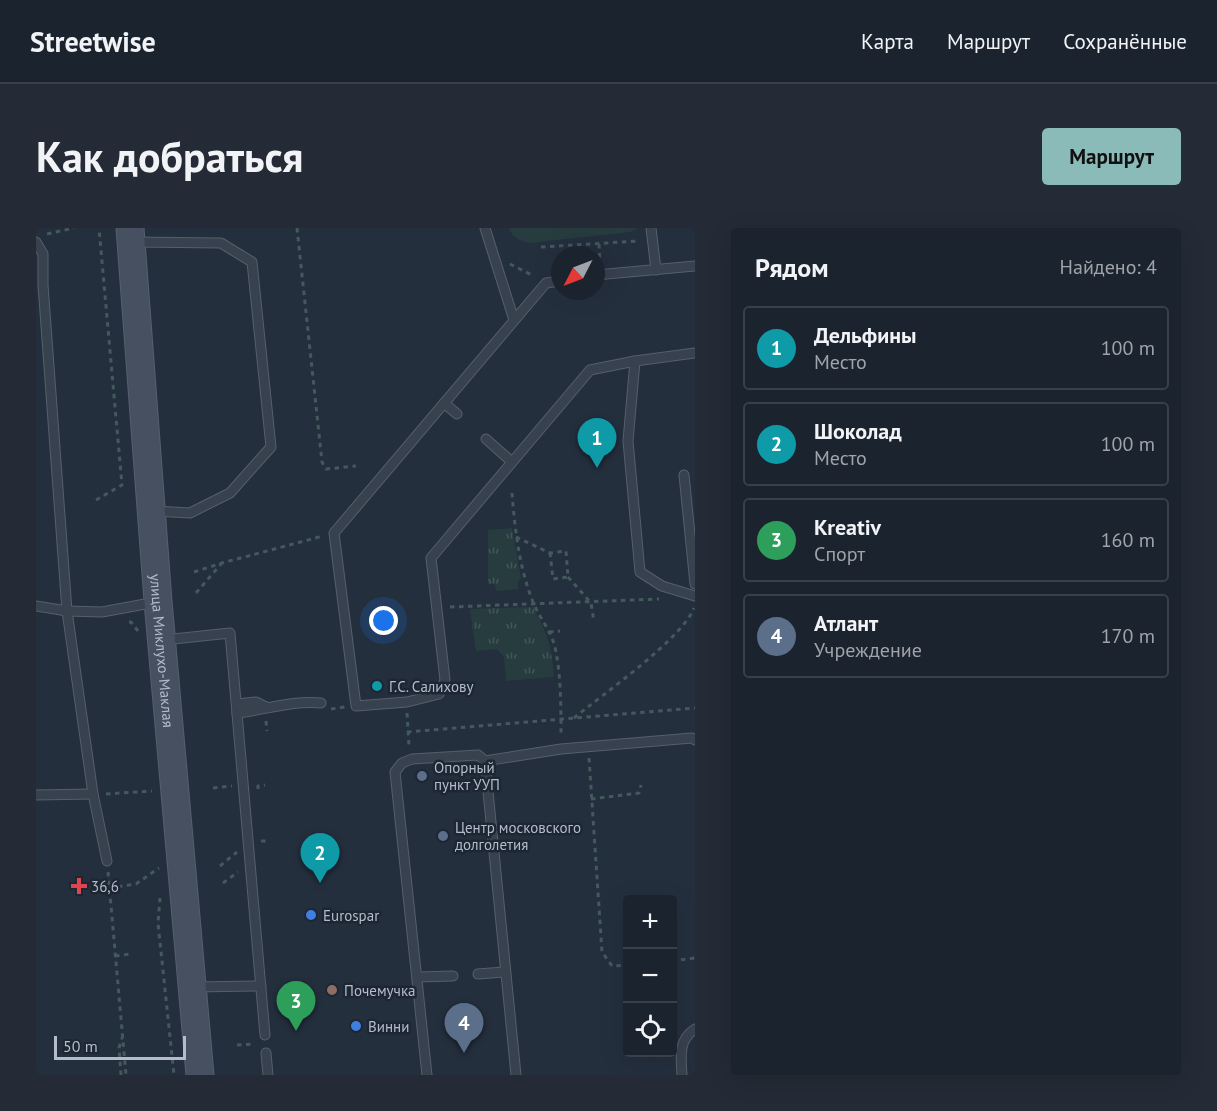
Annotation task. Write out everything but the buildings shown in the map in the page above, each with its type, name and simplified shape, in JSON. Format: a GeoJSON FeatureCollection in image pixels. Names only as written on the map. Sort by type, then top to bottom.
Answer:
{"type":"FeatureCollection","features":[{"type":"Feature","properties":{"kind":"main road","name":"улица Миклухо-Маклая"},"geometry":{"type":"LineString","coordinates":[[131,235],[158,601],[150,636],[193,987],[200,1075]]}},
{"type":"Feature","properties":{"kind":"lane"},"geometry":{"type":"LineString","coordinates":[[485,228],[514,320]]}},
{"type":"Feature","properties":{"kind":"lane"},"geometry":{"type":"LineString","coordinates":[[651,228],[656,270]]}},
{"type":"Feature","properties":{"kind":"lane"},"geometry":{"type":"LineString","coordinates":[[131,235],[221,243],[252,262],[271,447],[230,493],[190,513],[153,510]]}},
{"type":"Feature","properties":{"kind":"lane"},"geometry":{"type":"LineString","coordinates":[[36,242],[43,254],[39,281],[68,611],[93,794],[107,861]]}},
{"type":"Feature","properties":{"kind":"lane"},"geometry":{"type":"LineString","coordinates":[[605,274],[695,266]]}},
{"type":"Feature","properties":{"kind":"lane"},"geometry":{"type":"LineString","coordinates":[[551,282],[546,283],[334,533],[356,706],[407,702],[439,694],[445,680],[431,558],[590,370],[695,353]]}},
{"type":"Feature","properties":{"kind":"lane"},"geometry":{"type":"LineString","coordinates":[[635,361],[628,441],[639,572],[662,586],[695,596]]}},
{"type":"Feature","properties":{"kind":"lane"},"geometry":{"type":"LineString","coordinates":[[444,403],[457,414]]}},
{"type":"Feature","properties":{"kind":"lane"},"geometry":{"type":"LineString","coordinates":[[486,439],[512,462]]}},
{"type":"Feature","properties":{"kind":"lane"},"geometry":{"type":"LineString","coordinates":[[684,475],[695,584]]}},
{"type":"Feature","properties":{"kind":"lane"},"geometry":{"type":"LineString","coordinates":[[36,606],[68,611],[102,612],[158,601]]}},
{"type":"Feature","properties":{"kind":"lane"},"geometry":{"type":"LineString","coordinates":[[150,636],[230,633],[264,1035]]}},
{"type":"Feature","properties":{"kind":"lane"},"geometry":{"type":"LineString","coordinates":[[237,709],[255,711],[266,707],[321,703]]}},
{"type":"Feature","properties":{"kind":"lane"},"geometry":{"type":"LineString","coordinates":[[485,761],[561,749],[692,738],[695,740]]}},
{"type":"Feature","properties":{"kind":"lane"},"geometry":{"type":"LineString","coordinates":[[427,1075],[395,772],[402,763],[412,759],[478,755],[485,761],[504,972],[516,1075]]}},
{"type":"Feature","properties":{"kind":"lane"},"geometry":{"type":"LineString","coordinates":[[36,795],[93,794]]}},
{"type":"Feature","properties":{"kind":"lane"},"geometry":{"type":"LineString","coordinates":[[478,974],[504,972]]}},
{"type":"Feature","properties":{"kind":"lane"},"geometry":{"type":"LineString","coordinates":[[417,977],[453,976]]}},
{"type":"Feature","properties":{"kind":"lane"},"geometry":{"type":"LineString","coordinates":[[193,987],[261,986]]}},
{"type":"Feature","properties":{"kind":"lane"},"geometry":{"type":"LineString","coordinates":[[682,1075],[682,1044],[695,1029]]}},
{"type":"Feature","properties":{"kind":"lane"},"geometry":{"type":"LineString","coordinates":[[266,1053],[268,1075]]}},
{"type":"Feature","properties":{"kind":"path"},"geometry":{"type":"LineString","coordinates":[[45,235],[74,228]]}},
{"type":"Feature","properties":{"kind":"path"},"geometry":{"type":"LineString","coordinates":[[96,500],[122,485],[99,228]]}},
{"type":"Feature","properties":{"kind":"path"},"geometry":{"type":"LineString","coordinates":[[297,228],[322,462],[326,469],[356,466]]}},
{"type":"Feature","properties":{"kind":"path"},"geometry":{"type":"LineString","coordinates":[[541,247],[653,240]]}},
{"type":"Feature","properties":{"kind":"path"},"geometry":{"type":"LineString","coordinates":[[493,255],[546,283]]}},
{"type":"Feature","properties":{"kind":"path"},"geometry":{"type":"LineString","coordinates":[[512,493],[516,537],[525,579],[556,651],[561,719]]}},
{"type":"Feature","properties":{"kind":"path"},"geometry":{"type":"LineString","coordinates":[[194,572],[334,533]]}},
{"type":"Feature","properties":{"kind":"path"},"geometry":{"type":"LineString","coordinates":[[516,537],[550,553],[566,551],[568,577],[591,603],[594,622]]}},
{"type":"Feature","properties":{"kind":"path"},"geometry":{"type":"LineString","coordinates":[[550,553],[553,579],[568,577]]}},
{"type":"Feature","properties":{"kind":"path"},"geometry":{"type":"LineString","coordinates":[[196,594],[222,563]]}},
{"type":"Feature","properties":{"kind":"path"},"geometry":{"type":"LineString","coordinates":[[436,608],[649,601]]}},
{"type":"Feature","properties":{"kind":"path"},"geometry":{"type":"LineString","coordinates":[[572,719],[648,658],[684,625],[694,610],[695,601]]}},
{"type":"Feature","properties":{"kind":"path"},"geometry":{"type":"LineString","coordinates":[[122,623],[131,622],[150,636]]}},
{"type":"Feature","properties":{"kind":"path"},"geometry":{"type":"LineString","coordinates":[[549,632],[560,631]]}},
{"type":"Feature","properties":{"kind":"path"},"geometry":{"type":"LineString","coordinates":[[557,666],[563,666]]}},
{"type":"Feature","properties":{"kind":"path"},"geometry":{"type":"LineString","coordinates":[[321,703],[328,709],[356,706]]}},
{"type":"Feature","properties":{"kind":"path"},"geometry":{"type":"LineString","coordinates":[[407,732],[695,708]]}},
{"type":"Feature","properties":{"kind":"path"},"geometry":{"type":"LineString","coordinates":[[588,747],[602,952],[612,966],[623,965]]}},
{"type":"Feature","properties":{"kind":"path"},"geometry":{"type":"LineString","coordinates":[[591,799],[639,793],[641,785]]}},
{"type":"Feature","properties":{"kind":"path"},"geometry":{"type":"LineString","coordinates":[[213,788],[243,786]]}},
{"type":"Feature","properties":{"kind":"path"},"geometry":{"type":"LineString","coordinates":[[93,794],[152,791]]}},
{"type":"Feature","properties":{"kind":"path"},"geometry":{"type":"LineString","coordinates":[[107,861],[126,1075]]}},
{"type":"Feature","properties":{"kind":"path"},"geometry":{"type":"LineString","coordinates":[[109,888],[136,884],[160,867],[161,876]]}},
{"type":"Feature","properties":{"kind":"path"},"geometry":{"type":"LineString","coordinates":[[161,895],[158,923],[174,1075]]}},
{"type":"Feature","properties":{"kind":"path"},"geometry":{"type":"LineString","coordinates":[[115,956],[131,954]]}},
{"type":"Feature","properties":{"kind":"path"},"geometry":{"type":"LineString","coordinates":[[677,960],[695,958]]}},
{"type":"Feature","properties":{"kind":"path"},"geometry":{"type":"LineString","coordinates":[[121,1075],[119,1048],[123,1036]]}},
{"type":"Feature","properties":{"kind":"path"},"geometry":{"type":"LineString","coordinates":[[237,1045],[254,1044]]}},
{"type":"Feature","properties":{"kind":"green space"},"geometry":{"type":"Polygon","coordinates":[[[509,228],[638,228],[630,232],[530,243],[515,237],[509,228]]]}},
{"type":"Feature","properties":{"kind":"green space"},"geometry":{"type":"Polygon","coordinates":[[[512,528],[521,579],[518,580],[518,589],[496,591],[495,584],[488,584],[488,530],[512,528]]]}},
{"type":"Feature","properties":{"kind":"green space"},"geometry":{"type":"Polygon","coordinates":[[[533,607],[548,640],[554,677],[506,681],[504,657],[497,649],[476,651],[470,609],[533,607]]]}},
{"type":"Feature","properties":{"kind":"place","name":"Дельфины"},"geometry":{"type":"Point","coordinates":[597,468]}},
{"type":"Feature","properties":{"kind":"place","name":"Г.С. Салихову"},"geometry":{"type":"Point","coordinates":[377,686]}},
{"type":"Feature","properties":{"kind":"place","name":"Опорный пункт УУП"},"geometry":{"type":"Point","coordinates":[422,776]}},
{"type":"Feature","properties":{"kind":"place","name":"Центр московского долголетия"},"geometry":{"type":"Point","coordinates":[443,836]}},
{"type":"Feature","properties":{"kind":"place","name":"Шоколад"},"geometry":{"type":"Point","coordinates":[320,883]}},
{"type":"Feature","properties":{"kind":"place","name":"36,6"},"geometry":{"type":"Point","coordinates":[79,886]}},
{"type":"Feature","properties":{"kind":"place","name":"Eurospar"},"geometry":{"type":"Point","coordinates":[311,915]}},
{"type":"Feature","properties":{"kind":"place","name":"Почемучка"},"geometry":{"type":"Point","coordinates":[332,990]}},
{"type":"Feature","properties":{"kind":"place","name":"Винни"},"geometry":{"type":"Point","coordinates":[356,1026]}},
{"type":"Feature","properties":{"kind":"place","name":"Kreativ"},"geometry":{"type":"Point","coordinates":[296,1031]}},
{"type":"Feature","properties":{"kind":"place","name":"Атлант"},"geometry":{"type":"Point","coordinates":[464,1053]}}]}
